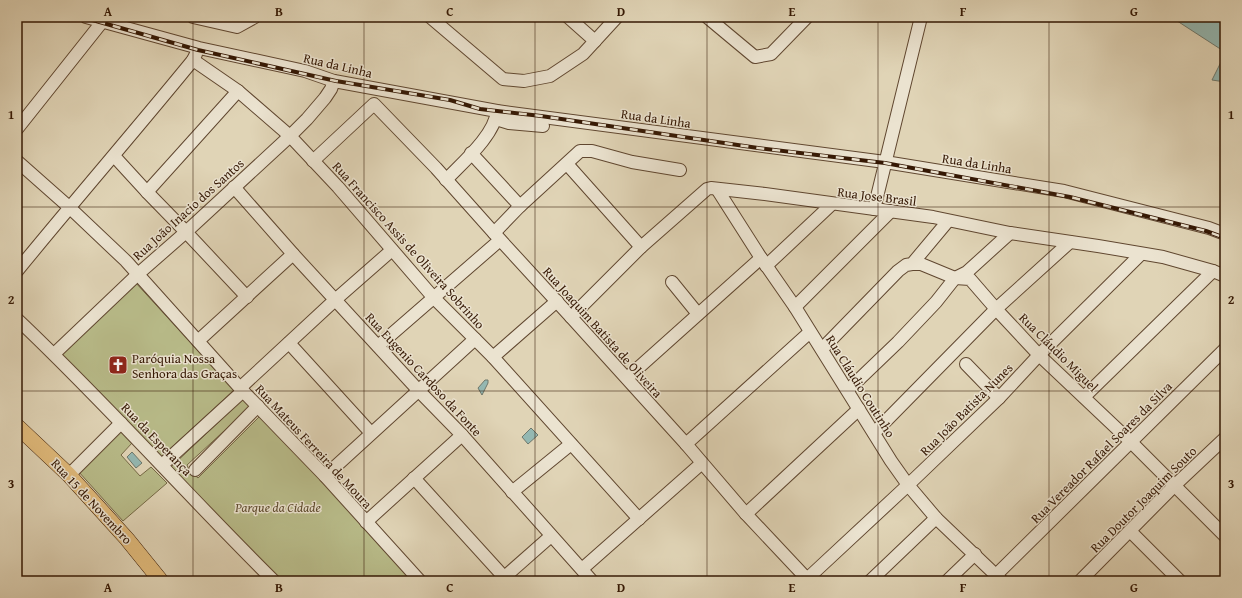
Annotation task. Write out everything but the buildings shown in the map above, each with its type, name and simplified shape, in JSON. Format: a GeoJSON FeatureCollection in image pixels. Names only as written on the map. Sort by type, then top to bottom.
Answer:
{"type":"FeatureCollection","features":[{"type":"Feature","properties":{"kind":"main road","name":"Rua 15 de Novembro"},"geometry":{"type":"LineString","coordinates":[[17,426],[69,475],[128,539],[161,581]]}},
{"type":"Feature","properties":{"kind":"street","name":"Rua da Linha"},"geometry":{"type":"LineString","coordinates":[[86,17],[200,48],[305,71],[334,81],[496,115],[885,162],[1064,191],[1209,228],[1225,234]]}},
{"type":"Feature","properties":{"kind":"street"},"geometry":{"type":"LineString","coordinates":[[193,17],[237,27],[254,18]]}},
{"type":"Feature","properties":{"kind":"street"},"geometry":{"type":"LineString","coordinates":[[430,17],[503,79],[524,81],[550,76],[583,54],[617,17]]}},
{"type":"Feature","properties":{"kind":"street"},"geometry":{"type":"LineString","coordinates":[[568,17],[595,41]]}},
{"type":"Feature","properties":{"kind":"street"},"geometry":{"type":"LineString","coordinates":[[707,17],[755,57],[771,54],[807,17]]}},
{"type":"Feature","properties":{"kind":"street"},"geometry":{"type":"LineString","coordinates":[[874,209],[892,139],[896,114],[921,17]]}},
{"type":"Feature","properties":{"kind":"street"},"geometry":{"type":"LineString","coordinates":[[17,129],[102,22]]}},
{"type":"Feature","properties":{"kind":"street"},"geometry":{"type":"LineString","coordinates":[[17,271],[193,60],[200,48]]}},
{"type":"Feature","properties":{"kind":"street","name":"Rua Francisco Assis de Oliveira Sobrinho"},"geometry":{"type":"LineString","coordinates":[[193,60],[238,91],[290,136],[338,187],[433,297],[493,357],[640,519]]}},
{"type":"Feature","properties":{"kind":"street","name":"Rua João Inacio dos Santos"},"geometry":{"type":"LineString","coordinates":[[54,354],[138,274],[290,136],[330,91],[334,81]]}},
{"type":"Feature","properties":{"kind":"street"},"geometry":{"type":"LineString","coordinates":[[147,192],[238,91]]}},
{"type":"Feature","properties":{"kind":"street","name":"Rua Joaquim Batista de Oliveira"},"geometry":{"type":"LineString","coordinates":[[313,161],[374,104],[446,180],[627,378],[746,514],[808,580]]}},
{"type":"Feature","properties":{"kind":"street"},"geometry":{"type":"LineString","coordinates":[[446,180],[487,135],[496,115],[514,124],[543,126]]}},
{"type":"Feature","properties":{"kind":"street"},"geometry":{"type":"LineString","coordinates":[[378,346],[497,237],[520,206],[580,151],[585,150],[632,162],[680,170]]}},
{"type":"Feature","properties":{"kind":"street"},"geometry":{"type":"LineString","coordinates":[[471,153],[520,206]]}},
{"type":"Feature","properties":{"kind":"street"},"geometry":{"type":"LineString","coordinates":[[114,156],[246,297]]}},
{"type":"Feature","properties":{"kind":"street","name":"Rua Mateus Ferreira de Moura"},"geometry":{"type":"LineString","coordinates":[[17,161],[109,244],[138,274],[241,389],[325,476],[420,581]]}},
{"type":"Feature","properties":{"kind":"street"},"geometry":{"type":"LineString","coordinates":[[567,164],[640,247]]}},
{"type":"Feature","properties":{"kind":"street","name":"Rua Eugenio Cardoso da Fonte"},"geometry":{"type":"LineString","coordinates":[[234,187],[335,300],[462,435],[592,581]]}},
{"type":"Feature","properties":{"kind":"street","name":"Rua Jose Brasil"},"geometry":{"type":"LineString","coordinates":[[571,317],[640,247],[707,189],[764,194],[933,217],[1010,233],[1163,257],[1213,271],[1225,276]]}},
{"type":"Feature","properties":{"kind":"street","name":"Rua Cláudio Coutinho"},"geometry":{"type":"LineString","coordinates":[[716,189],[795,307],[891,461],[908,485],[936,518],[999,578]]}},
{"type":"Feature","properties":{"kind":"street"},"geometry":{"type":"LineString","coordinates":[[627,378],[698,314],[764,262],[832,204]]}},
{"type":"Feature","properties":{"kind":"street"},"geometry":{"type":"LineString","coordinates":[[795,307],[891,211]]}},
{"type":"Feature","properties":{"kind":"street"},"geometry":{"type":"LineString","coordinates":[[822,349],[898,271],[906,265],[912,264],[948,221]]}},
{"type":"Feature","properties":{"kind":"street"},"geometry":{"type":"LineString","coordinates":[[848,390],[898,342],[936,302],[955,278],[967,272],[1010,233]]}},
{"type":"Feature","properties":{"kind":"street"},"geometry":{"type":"LineString","coordinates":[[874,433],[996,309],[1070,242]]}},
{"type":"Feature","properties":{"kind":"street"},"geometry":{"type":"LineString","coordinates":[[162,465],[335,300],[392,250]]}},
{"type":"Feature","properties":{"kind":"street"},"geometry":{"type":"LineString","coordinates":[[198,341],[293,254]]}},
{"type":"Feature","properties":{"kind":"street","name":"Rua João Batista Nunes"},"geometry":{"type":"LineString","coordinates":[[808,580],[999,398],[1141,254]]}},
{"type":"Feature","properties":{"kind":"street","name":"Rua Cláudio Miguel"},"geometry":{"type":"LineString","coordinates":[[912,264],[921,264],[955,278],[970,279],[996,309],[1040,355],[1131,442],[1225,536]]}},
{"type":"Feature","properties":{"kind":"street"},"geometry":{"type":"LineString","coordinates":[[1084,397],[1213,271]]}},
{"type":"Feature","properties":{"kind":"street"},"geometry":{"type":"LineString","coordinates":[[672,282],[698,314]]}},
{"type":"Feature","properties":{"kind":"street"},"geometry":{"type":"LineString","coordinates":[[493,357],[557,302]]}},
{"type":"Feature","properties":{"kind":"street","name":"Rua da Esperança"},"geometry":{"type":"LineString","coordinates":[[17,319],[122,422],[231,538],[274,581]]}},
{"type":"Feature","properties":{"kind":"street"},"geometry":{"type":"LineString","coordinates":[[686,444],[810,332]]}},
{"type":"Feature","properties":{"kind":"street"},"geometry":{"type":"LineString","coordinates":[[325,476],[475,339]]}},
{"type":"Feature","properties":{"kind":"street"},"geometry":{"type":"LineString","coordinates":[[289,343],[371,433]]}},
{"type":"Feature","properties":{"kind":"street","name":"Rua Vereador Rafael Soares da Silva"},"geometry":{"type":"LineString","coordinates":[[999,578],[1131,442],[1225,349]]}},
{"type":"Feature","properties":{"kind":"street"},"geometry":{"type":"LineString","coordinates":[[966,364],[999,398]]}},
{"type":"Feature","properties":{"kind":"street"},"geometry":{"type":"LineString","coordinates":[[195,470],[258,406]]}},
{"type":"Feature","properties":{"kind":"street"},"geometry":{"type":"LineString","coordinates":[[746,514],[859,409]]}},
{"type":"Feature","properties":{"kind":"street"},"geometry":{"type":"LineString","coordinates":[[69,475],[122,422]]}},
{"type":"Feature","properties":{"kind":"street"},"geometry":{"type":"LineString","coordinates":[[366,522],[462,435]]}},
{"type":"Feature","properties":{"kind":"street","name":"Rua Doutor Joaquim Souto"},"geometry":{"type":"LineString","coordinates":[[1089,578],[1130,531],[1174,486],[1223,443]]}},
{"type":"Feature","properties":{"kind":"street"},"geometry":{"type":"LineString","coordinates":[[512,492],[571,444]]}},
{"type":"Feature","properties":{"kind":"street"},"geometry":{"type":"LineString","coordinates":[[582,569],[702,463]]}},
{"type":"Feature","properties":{"kind":"street"},"geometry":{"type":"LineString","coordinates":[[414,478],[502,579],[551,536]]}},
{"type":"Feature","properties":{"kind":"street"},"geometry":{"type":"LineString","coordinates":[[870,581],[936,518]]}},
{"type":"Feature","properties":{"kind":"street"},"geometry":{"type":"LineString","coordinates":[[1130,531],[1180,581]]}},
{"type":"Feature","properties":{"kind":"street"},"geometry":{"type":"LineString","coordinates":[[947,581],[975,554]]}},
{"type":"Feature","properties":{"kind":"green space"},"geometry":{"type":"Polygon","coordinates":[[[135,282],[234,390],[161,457],[60,354],[135,282]]]}},
{"type":"Feature","properties":{"kind":"green space","name":"Parque da Cidade"},"geometry":{"type":"Polygon","coordinates":[[[243,399],[250,407],[187,465],[189,470],[198,478],[261,415],[415,581],[279,581],[171,467],[243,399]]]}},
{"type":"Feature","properties":{"kind":"green space"},"geometry":{"type":"Polygon","coordinates":[[[120,429],[132,443],[121,455],[140,476],[151,467],[167,483],[123,521],[78,471],[120,429]]]}},
{"type":"Feature","properties":{"kind":"water"},"geometry":{"type":"Polygon","coordinates":[[[1171,17],[1225,17],[1225,52],[1171,17]]]}},
{"type":"Feature","properties":{"kind":"water"},"geometry":{"type":"Polygon","coordinates":[[[1225,54],[1225,82],[1212,80],[1225,54]]]}},
{"type":"Feature","properties":{"kind":"water"},"geometry":{"type":"Polygon","coordinates":[[[485,380],[488,380],[488,383],[482,395],[478,388],[485,380]]]}},
{"type":"Feature","properties":{"kind":"water"},"geometry":{"type":"Polygon","coordinates":[[[531,428],[538,435],[528,444],[522,437],[531,428]]]}},
{"type":"Feature","properties":{"kind":"water"},"geometry":{"type":"Polygon","coordinates":[[[132,452],[142,463],[136,468],[127,457],[132,452]]]}},
{"type":"Feature","properties":{"kind":"railway"},"geometry":{"type":"LineString","coordinates":[[82,17],[198,50],[336,81],[450,100],[480,109],[541,116],[758,148],[885,163],[1070,197],[1206,231],[1225,238]]}},
{"type":"Feature","properties":{"kind":"place","name":"Paróquia Nossa Senhora das Graças"},"geometry":{"type":"Point","coordinates":[118,365]}}]}
